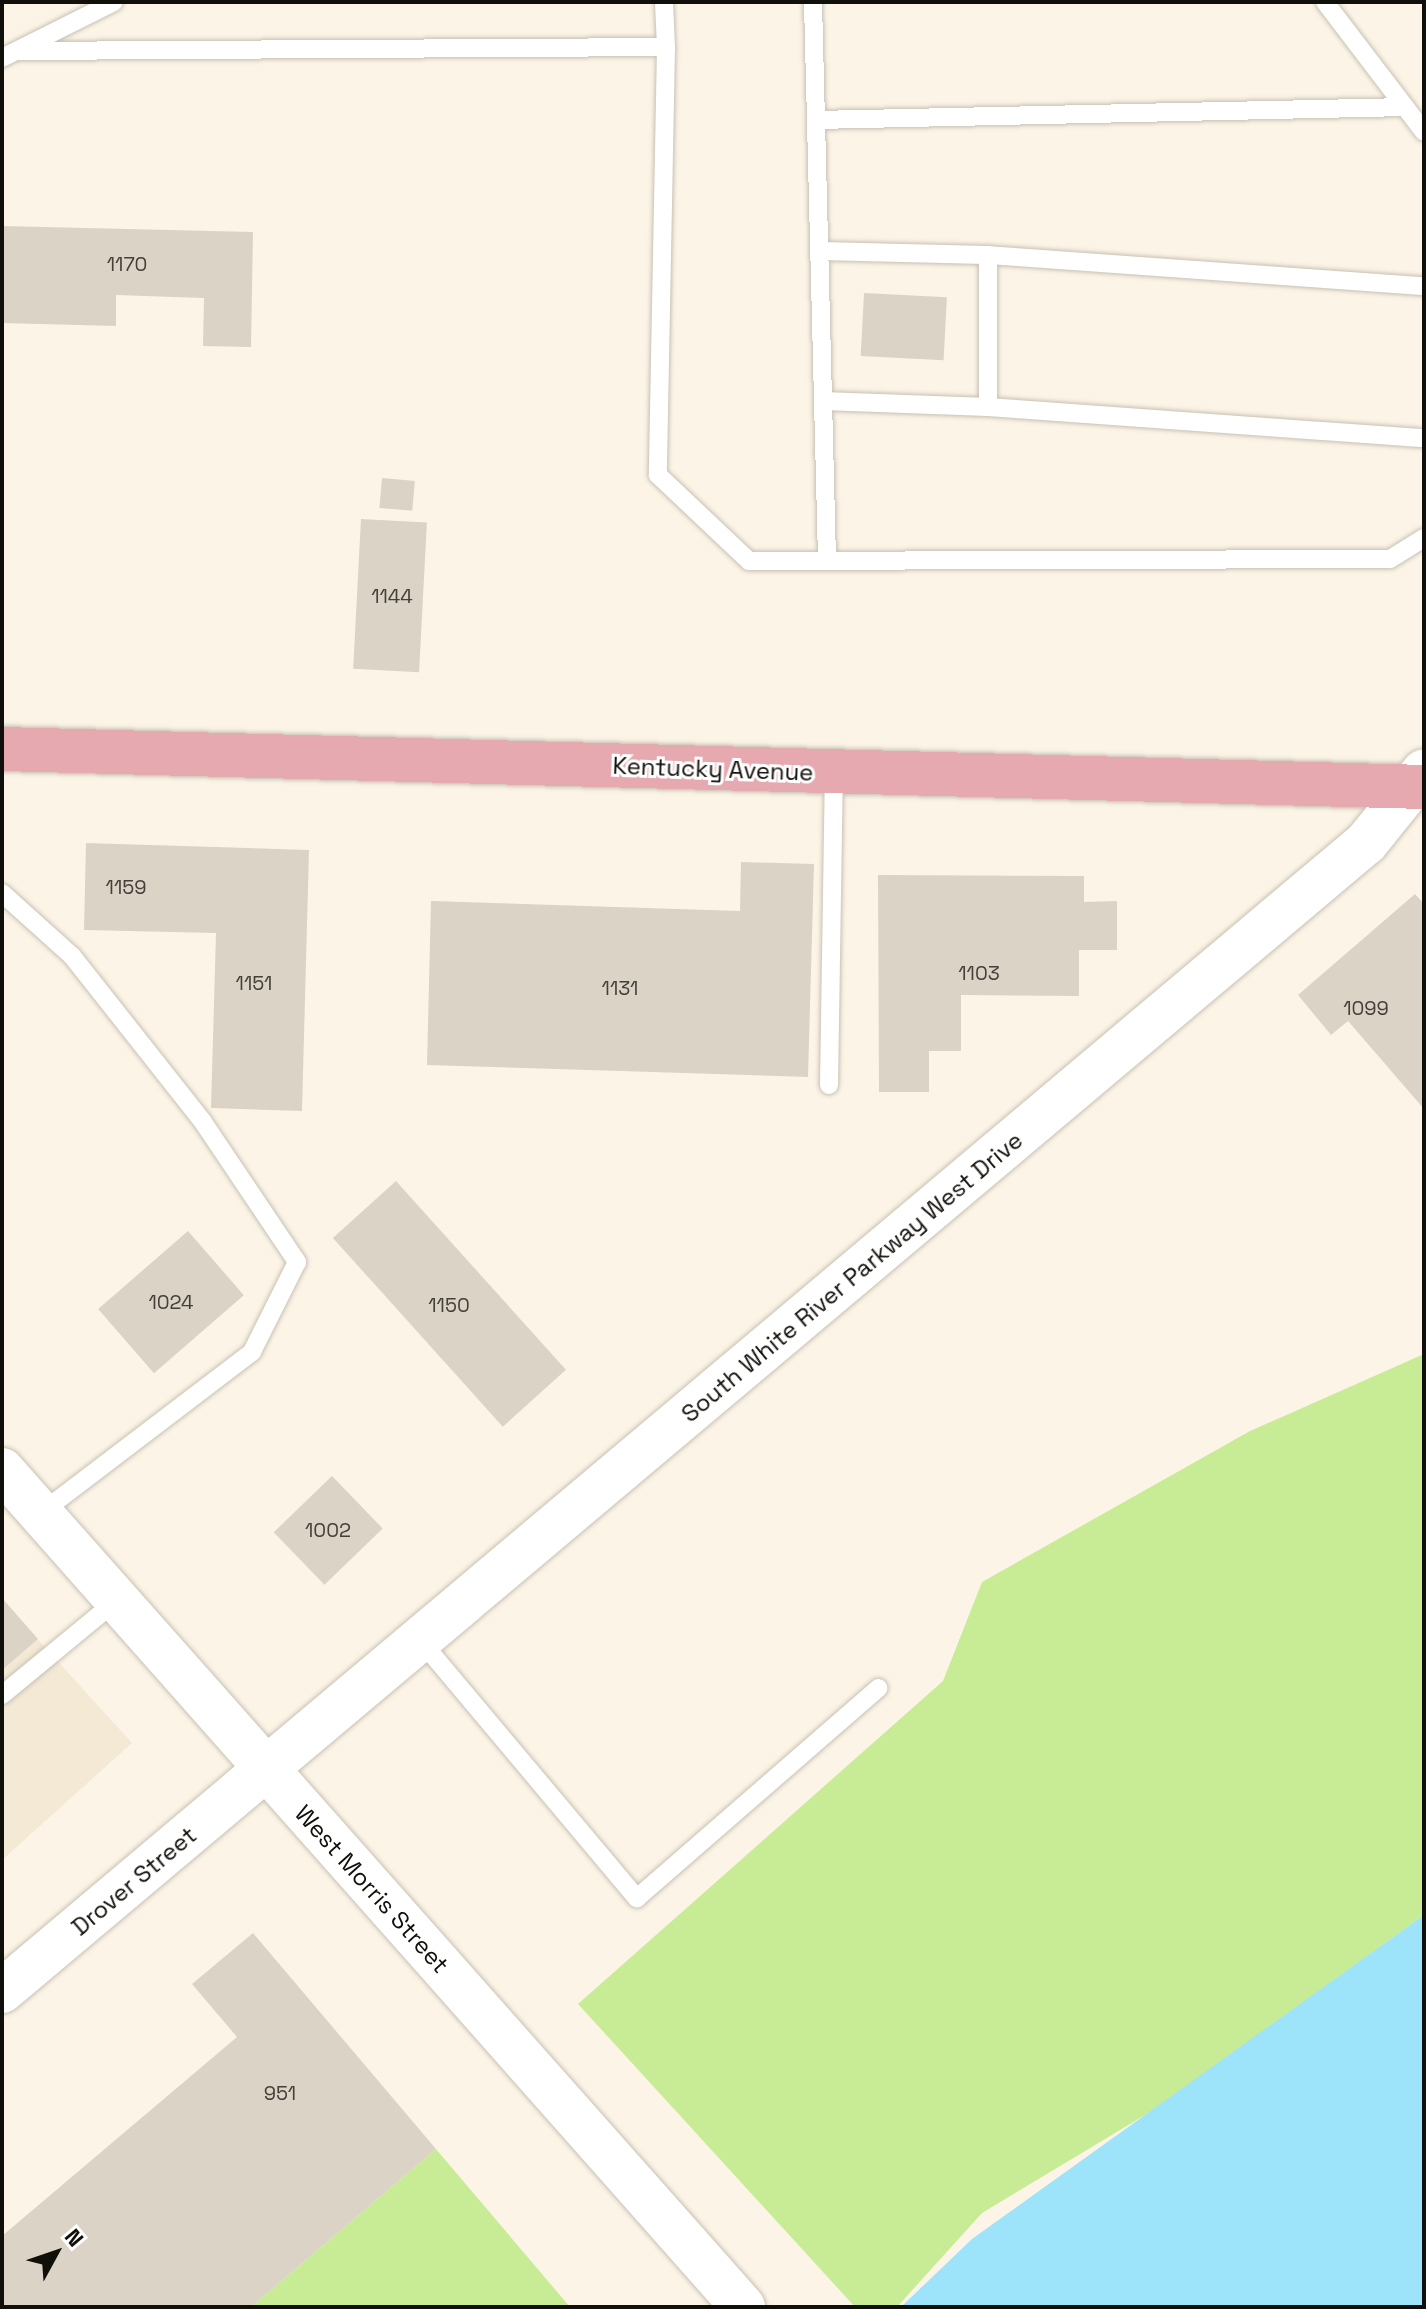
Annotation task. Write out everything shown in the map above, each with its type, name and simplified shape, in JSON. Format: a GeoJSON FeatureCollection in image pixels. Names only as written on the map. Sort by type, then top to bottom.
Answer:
{"type":"FeatureCollection","features":[{"type":"Feature","properties":{"kind":"main road","name":"Kentucky Avenue"},"geometry":{"type":"LineString","coordinates":[[2,749],[834,772],[1417,782]]}},
{"type":"Feature","properties":{"kind":"street","name":"South White River Parkway West Drive"},"geometry":{"type":"LineString","coordinates":[[267,1771],[1366,843],[1417,782]]}},
{"type":"Feature","properties":{"kind":"street","name":"West Morris Street"},"geometry":{"type":"LineString","coordinates":[[2,1470],[115,1602],[743,2307]]}},
{"type":"Feature","properties":{"kind":"street","name":"Drover Street"},"geometry":{"type":"LineString","coordinates":[[2,1991],[267,1771]]}},
{"type":"Feature","properties":{"kind":"lane"},"geometry":{"type":"LineString","coordinates":[[10,54],[114,2]]}},
{"type":"Feature","properties":{"kind":"lane"},"geometry":{"type":"LineString","coordinates":[[664,2],[666,47],[658,475],[749,561],[1390,559],[1424,538]]}},
{"type":"Feature","properties":{"kind":"lane"},"geometry":{"type":"LineString","coordinates":[[813,2],[827,560]]}},
{"type":"Feature","properties":{"kind":"lane"},"geometry":{"type":"LineString","coordinates":[[1325,2],[1424,132]]}},
{"type":"Feature","properties":{"kind":"lane"},"geometry":{"type":"LineString","coordinates":[[10,54],[666,47]]}},
{"type":"Feature","properties":{"kind":"lane"},"geometry":{"type":"LineString","coordinates":[[816,120],[1405,107]]}},
{"type":"Feature","properties":{"kind":"lane"},"geometry":{"type":"LineString","coordinates":[[819,251],[988,255],[1424,286]]}},
{"type":"Feature","properties":{"kind":"lane"},"geometry":{"type":"LineString","coordinates":[[988,255],[988,407]]}},
{"type":"Feature","properties":{"kind":"lane"},"geometry":{"type":"LineString","coordinates":[[823,401],[988,407],[1424,438]]}},
{"type":"Feature","properties":{"kind":"lane"},"geometry":{"type":"LineString","coordinates":[[829,1085],[834,772]]}},
{"type":"Feature","properties":{"kind":"lane"},"geometry":{"type":"LineString","coordinates":[[2,893],[72,956],[203,1122],[297,1262],[252,1352],[40,1514]]}},
{"type":"Feature","properties":{"kind":"lane"},"geometry":{"type":"LineString","coordinates":[[2,1695],[115,1602]]}},
{"type":"Feature","properties":{"kind":"lane"},"geometry":{"type":"LineString","coordinates":[[421,1641],[637,1898],[879,1688]]}},
{"type":"Feature","properties":{"kind":"shaded area"},"geometry":{"type":"Polygon","coordinates":[[[2,1600],[132,1743],[2,1860],[2,1600]]]}},
{"type":"Feature","properties":{"kind":"green space"},"geometry":{"type":"Polygon","coordinates":[[[1424,1354],[1424,1915],[1155,2109],[982,2213],[897,2307],[855,2307],[578,2004],[943,1681],[982,1582],[1250,1431],[1424,1354]]]}},
{"type":"Feature","properties":{"kind":"green space"},"geometry":{"type":"Polygon","coordinates":[[[436,2149],[570,2307],[251,2307],[436,2149]]]}},
{"type":"Feature","properties":{"kind":"water"},"geometry":{"type":"Polygon","coordinates":[[[1424,1915],[1424,2307],[901,2307],[972,2239],[1424,1915]]]}},
{"type":"Feature","properties":{"kind":"building"},"geometry":{"type":"Polygon","coordinates":[[[2,226],[253,232],[251,347],[203,346],[204,298],[116,295],[116,326],[2,323],[2,226]]]}},
{"type":"Feature","properties":{"kind":"building"},"geometry":{"type":"Polygon","coordinates":[[[864,293],[947,297],[944,360],[861,356],[864,293]]]}},
{"type":"Feature","properties":{"kind":"building"},"geometry":{"type":"Polygon","coordinates":[[[382,478],[415,481],[412,511],[379,508],[382,478]]]}},
{"type":"Feature","properties":{"kind":"building"},"geometry":{"type":"Polygon","coordinates":[[[361,519],[427,522],[419,672],[353,669],[361,519]]]}},
{"type":"Feature","properties":{"kind":"building"},"geometry":{"type":"Polygon","coordinates":[[[86,843],[309,850],[302,1111],[211,1108],[216,933],[84,930],[86,843]]]}},
{"type":"Feature","properties":{"kind":"building"},"geometry":{"type":"Polygon","coordinates":[[[741,862],[814,864],[808,1077],[427,1065],[431,901],[740,911],[741,862]]]}},
{"type":"Feature","properties":{"kind":"building"},"geometry":{"type":"Polygon","coordinates":[[[878,875],[1084,876],[1084,902],[1117,901],[1117,950],[1079,950],[1079,996],[961,995],[961,1051],[929,1051],[929,1092],[879,1092],[878,875]]]}},
{"type":"Feature","properties":{"kind":"building"},"geometry":{"type":"Polygon","coordinates":[[[1415,894],[1424,904],[1424,1109],[1348,1021],[1331,1035],[1298,995],[1415,894]]]}},
{"type":"Feature","properties":{"kind":"building"},"geometry":{"type":"Polygon","coordinates":[[[396,1181],[566,1370],[503,1427],[333,1238],[396,1181]]]}},
{"type":"Feature","properties":{"kind":"building"},"geometry":{"type":"Polygon","coordinates":[[[188,1231],[244,1295],[154,1373],[98,1309],[188,1231]]]}},
{"type":"Feature","properties":{"kind":"building"},"geometry":{"type":"Polygon","coordinates":[[[332,1476],[383,1529],[324,1585],[274,1532],[332,1476]]]}},
{"type":"Feature","properties":{"kind":"building"},"geometry":{"type":"Polygon","coordinates":[[[2,1598],[38,1639],[2,1670],[2,1598]]]}},
{"type":"Feature","properties":{"kind":"building"},"geometry":{"type":"Polygon","coordinates":[[[253,1933],[436,2149],[251,2307],[2,2307],[2,2236],[237,2037],[192,1984],[253,1933]]]}}]}
